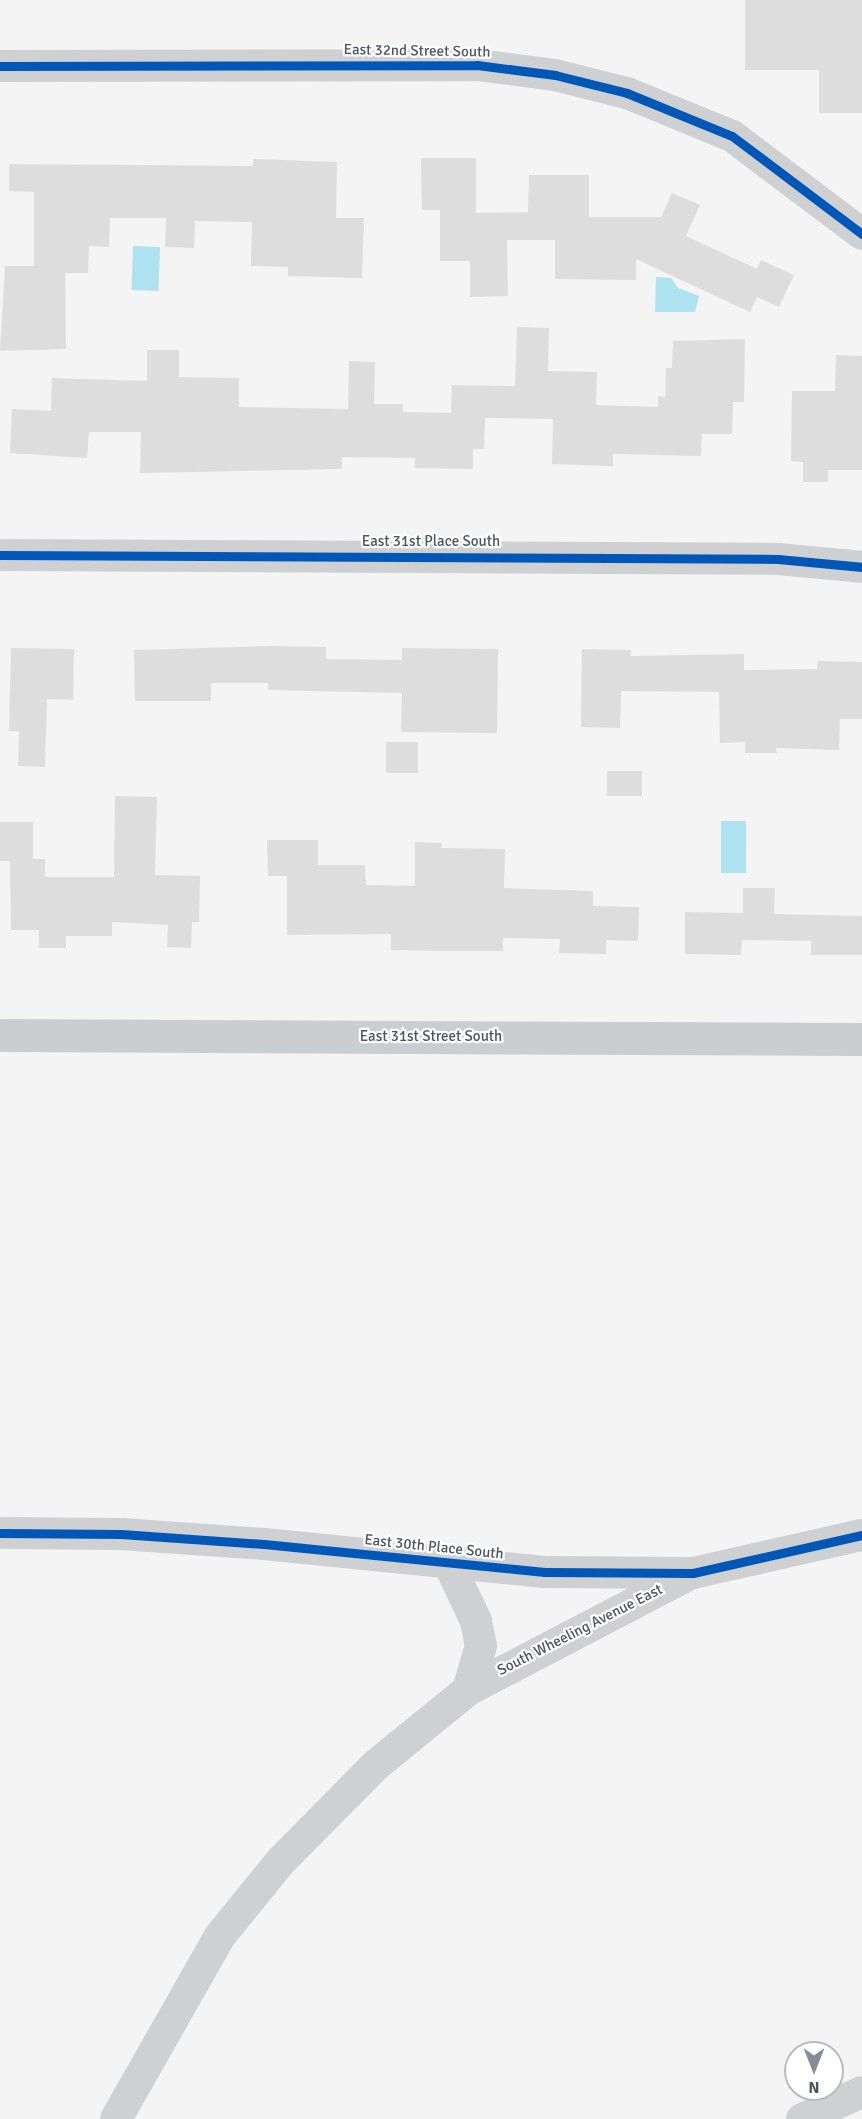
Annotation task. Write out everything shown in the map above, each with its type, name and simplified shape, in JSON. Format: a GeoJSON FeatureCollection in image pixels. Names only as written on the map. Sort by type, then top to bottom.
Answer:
{"type":"FeatureCollection","features":[{"type":"Feature","properties":{"kind":"main road","name":"East 31st Street South"},"geometry":{"type":"LineString","coordinates":[[0,1035],[862,1039]]}},
{"type":"Feature","properties":{"kind":"street","name":"East 32nd Street South"},"geometry":{"type":"LineString","coordinates":[[0,66],[477,65],[555,75],[627,93],[732,136],[862,234]]}},
{"type":"Feature","properties":{"kind":"street","name":"East 31st Place South"},"geometry":{"type":"LineString","coordinates":[[0,555],[778,559],[862,567]]}},
{"type":"Feature","properties":{"kind":"street","name":"East 30th Place South"},"geometry":{"type":"LineString","coordinates":[[0,1533],[121,1534],[264,1544],[450,1566],[693,1573],[862,1535]]}},
{"type":"Feature","properties":{"kind":"street","name":"South Wheeling Avenue East"},"geometry":{"type":"LineString","coordinates":[[450,1566],[476,1621],[481,1646],[468,1690]]}},
{"type":"Feature","properties":{"kind":"street","name":"South Wheeling Avenue East"},"geometry":{"type":"LineString","coordinates":[[116,2119],[220,1936],[280,1861],[376,1765],[468,1690],[693,1573]]}},
{"type":"Feature","properties":{"kind":"street"},"geometry":{"type":"LineString","coordinates":[[802,2119],[862,2092]]}},
{"type":"Feature","properties":{"kind":"water"},"geometry":{"type":"Polygon","coordinates":[[[133,246],[160,247],[158,291],[131,290],[133,246]]]}},
{"type":"Feature","properties":{"kind":"water"},"geometry":{"type":"Polygon","coordinates":[[[656,277],[671,278],[678,288],[699,296],[695,312],[655,312],[656,277]]]}},
{"type":"Feature","properties":{"kind":"water"},"geometry":{"type":"Polygon","coordinates":[[[721,821],[746,821],[746,873],[721,873],[721,821]]]}},
{"type":"Feature","properties":{"kind":"building"},"geometry":{"type":"Polygon","coordinates":[[[745,0],[862,0],[862,113],[819,113],[819,70],[745,70],[745,0]]]}},
{"type":"Feature","properties":{"kind":"building"},"geometry":{"type":"Polygon","coordinates":[[[421,158],[476,158],[476,213],[528,212],[529,175],[589,175],[589,217],[661,217],[672,193],[700,205],[686,236],[757,269],[761,260],[794,275],[779,307],[757,297],[750,312],[636,259],[636,280],[555,279],[555,240],[507,240],[508,296],[470,297],[470,261],[440,261],[440,210],[422,210],[421,158]]]}},
{"type":"Feature","properties":{"kind":"building"},"geometry":{"type":"Polygon","coordinates":[[[253,159],[337,162],[336,218],[364,218],[362,278],[288,276],[288,267],[251,266],[252,222],[195,221],[194,248],[165,247],[166,218],[110,218],[109,247],[89,246],[88,273],[65,273],[66,349],[0,351],[5,266],[34,266],[34,192],[9,191],[9,164],[253,166],[253,159]]]}},
{"type":"Feature","properties":{"kind":"building"},"geometry":{"type":"Polygon","coordinates":[[[517,327],[549,328],[548,371],[597,372],[596,405],[658,407],[658,396],[665,397],[666,368],[672,368],[673,341],[745,339],[744,402],[733,402],[732,434],[702,434],[701,456],[613,454],[613,466],[552,464],[553,419],[485,418],[484,449],[473,449],[473,469],[415,468],[415,458],[342,457],[342,469],[140,473],[141,432],[89,432],[87,458],[10,453],[12,409],[51,411],[52,378],[147,381],[147,350],[179,350],[179,377],[239,378],[239,407],[348,409],[349,361],[375,362],[374,404],[403,404],[403,412],[451,413],[452,385],[515,386],[517,327]]]}},
{"type":"Feature","properties":{"kind":"building"},"geometry":{"type":"Polygon","coordinates":[[[836,355],[862,356],[862,470],[828,470],[828,482],[803,482],[803,462],[791,461],[792,391],[835,391],[836,355]]]}},
{"type":"Feature","properties":{"kind":"building"},"geometry":{"type":"Polygon","coordinates":[[[269,646],[326,647],[326,659],[402,660],[402,648],[498,649],[497,733],[401,732],[402,693],[268,690],[268,683],[211,683],[211,701],[135,701],[134,650],[269,646]]]}},
{"type":"Feature","properties":{"kind":"building"},"geometry":{"type":"Polygon","coordinates":[[[11,648],[74,649],[73,700],[47,699],[45,767],[18,766],[19,731],[9,731],[11,648]]]}},
{"type":"Feature","properties":{"kind":"building"},"geometry":{"type":"Polygon","coordinates":[[[582,649],[631,650],[631,656],[744,654],[744,670],[817,669],[818,661],[862,662],[862,719],[840,719],[839,750],[776,748],[777,753],[745,753],[745,742],[720,743],[719,692],[621,691],[620,728],[581,727],[582,649]]]}},
{"type":"Feature","properties":{"kind":"building"},"geometry":{"type":"Polygon","coordinates":[[[386,742],[418,742],[418,773],[386,773],[386,742]]]}},
{"type":"Feature","properties":{"kind":"building"},"geometry":{"type":"Polygon","coordinates":[[[607,771],[642,771],[642,796],[607,796],[607,771]]]}},
{"type":"Feature","properties":{"kind":"building"},"geometry":{"type":"Polygon","coordinates":[[[115,796],[157,797],[155,875],[200,876],[199,922],[192,922],[191,948],[167,947],[168,925],[112,922],[112,936],[66,936],[66,948],[39,948],[39,930],[11,930],[10,861],[0,861],[0,822],[33,822],[33,859],[45,859],[45,877],[114,877],[115,796]]]}},
{"type":"Feature","properties":{"kind":"building"},"geometry":{"type":"Polygon","coordinates":[[[267,840],[318,840],[318,865],[365,865],[366,885],[415,886],[415,842],[442,843],[441,848],[505,849],[504,888],[593,891],[593,906],[639,907],[638,941],[606,940],[606,954],[559,953],[560,939],[503,938],[503,951],[439,951],[391,950],[391,934],[287,935],[287,876],[268,876],[267,840]]]}},
{"type":"Feature","properties":{"kind":"building"},"geometry":{"type":"Polygon","coordinates":[[[743,888],[775,888],[774,914],[862,916],[862,955],[811,955],[811,941],[742,940],[741,955],[685,954],[685,912],[743,913],[743,888]]]}},
{"type":"Feature","properties":{"kind":"cycle path"},"geometry":{"type":"LineString","coordinates":[[0,66],[477,65],[555,75],[627,93],[732,136],[862,234]]}},
{"type":"Feature","properties":{"kind":"cycle path"},"geometry":{"type":"LineString","coordinates":[[0,555],[778,559],[862,567]]}},
{"type":"Feature","properties":{"kind":"cycle path"},"geometry":{"type":"LineString","coordinates":[[0,1533],[121,1534],[264,1544],[545,1572],[693,1573],[862,1535]]}}]}
